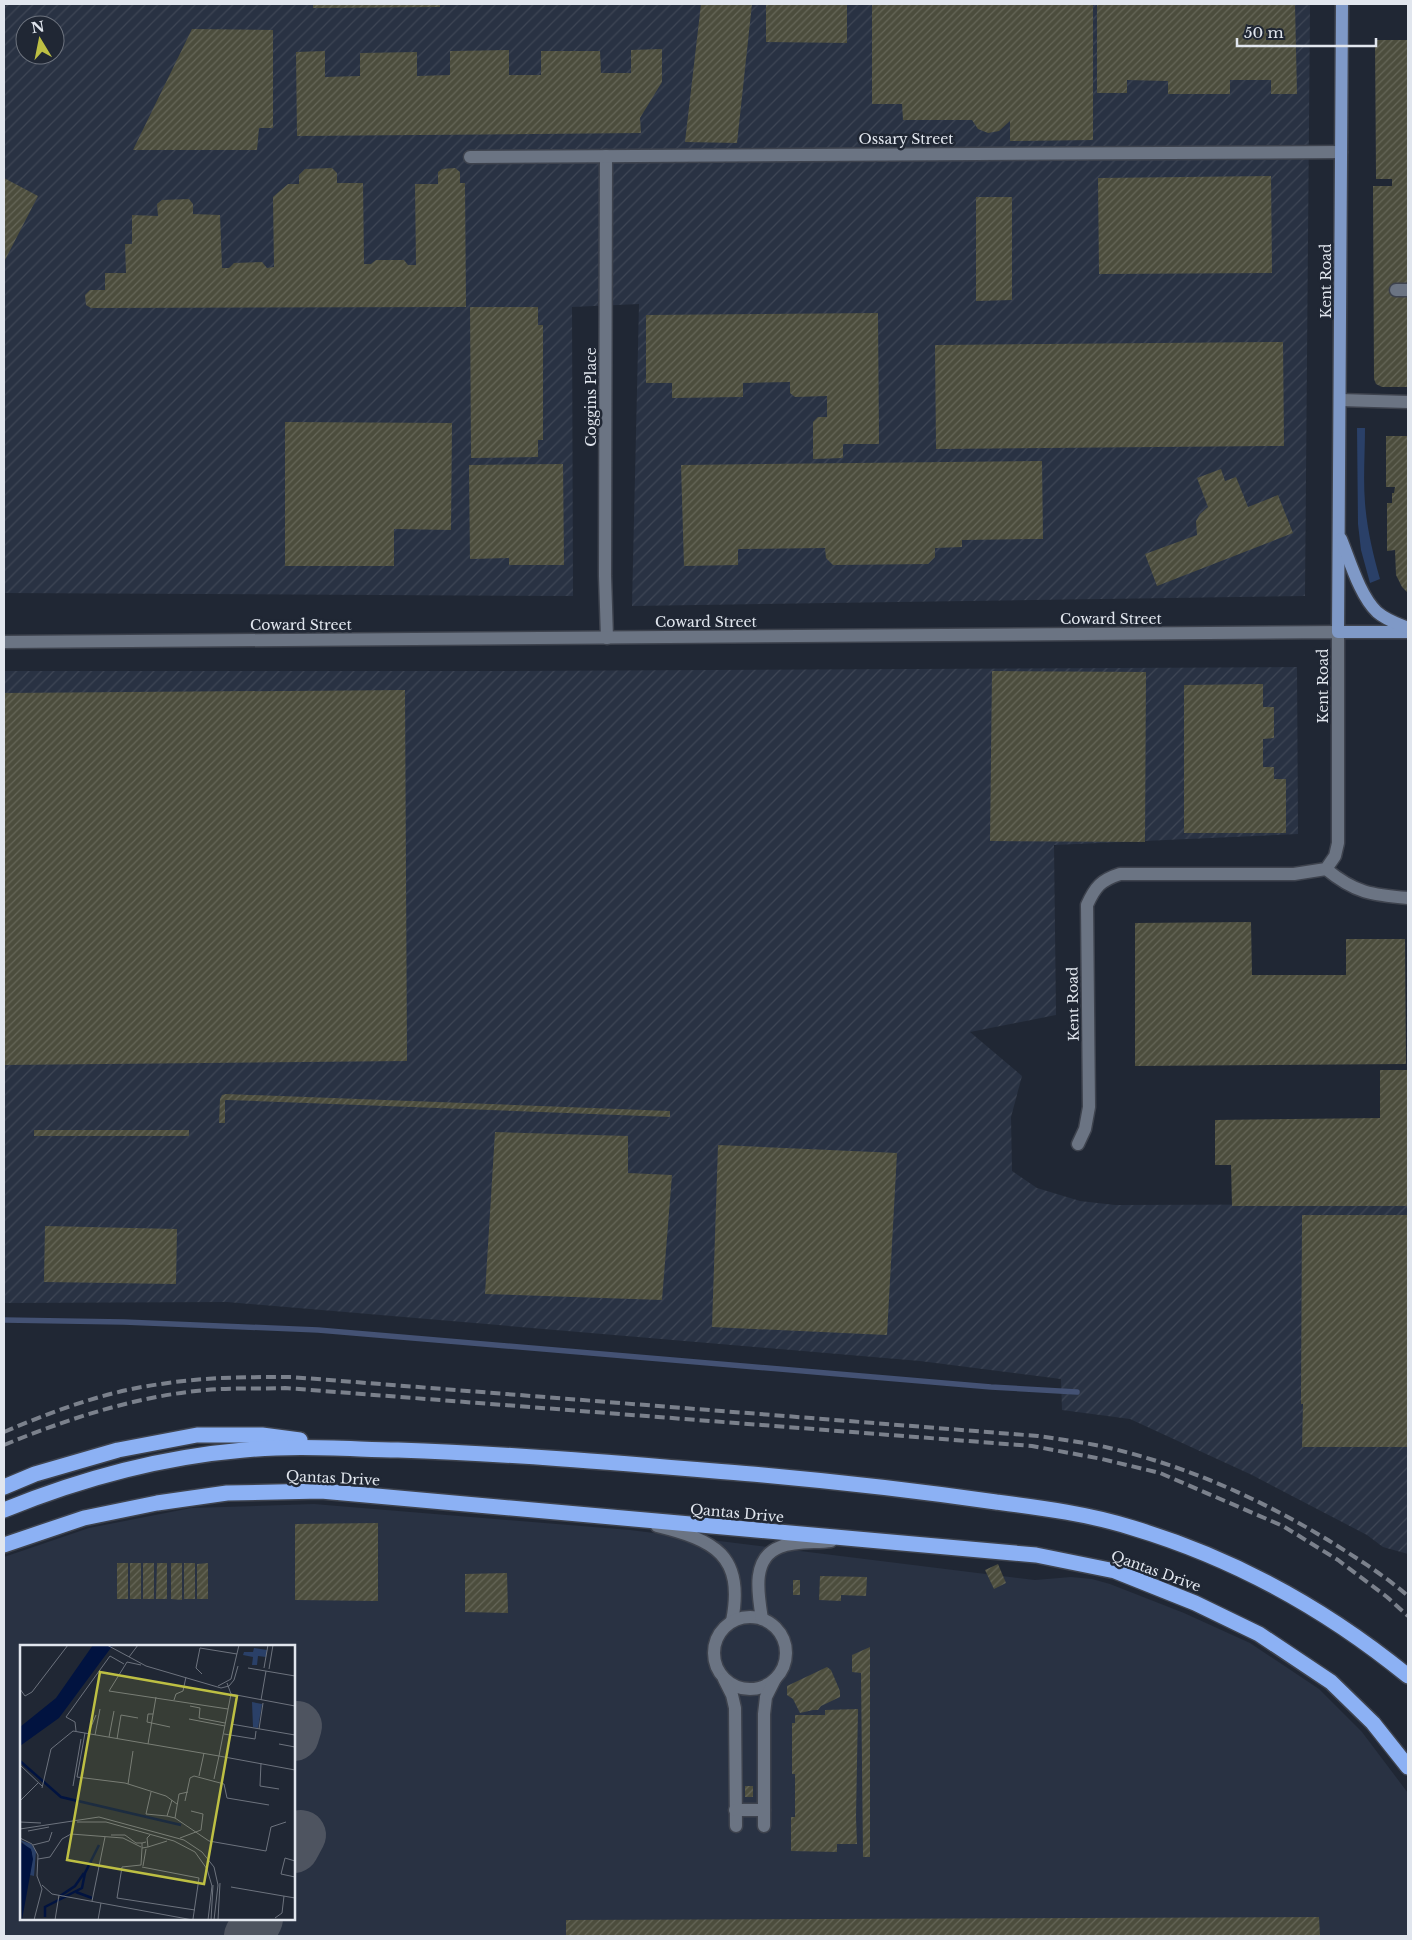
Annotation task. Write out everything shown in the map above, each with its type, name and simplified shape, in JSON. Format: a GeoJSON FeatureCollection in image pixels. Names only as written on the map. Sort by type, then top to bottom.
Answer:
{"type":"FeatureCollection","features":[{"type":"Feature","properties":{"kind":"highway"},"geometry":{"type":"LineString","coordinates":[[4,1486],[35,1474],[118,1450],[197,1435],[262,1435],[386,1450]]}},
{"type":"Feature","properties":{"kind":"highway","name":"Qantas Drive"},"geometry":{"type":"LineString","coordinates":[[4,1510],[93,1479],[202,1455],[258,1449],[386,1450],[509,1454],[873,1485],[1030,1506],[1102,1519],[1132,1527],[1202,1552],[1264,1582],[1370,1646],[1408,1676]]}},
{"type":"Feature","properties":{"kind":"highway","name":"Qantas Drive"},"geometry":{"type":"LineString","coordinates":[[4,1545],[84,1518],[157,1503],[227,1493],[321,1491],[1036,1555],[1115,1571],[1195,1602],[1259,1634],[1330,1682],[1373,1723],[1408,1767]]}},
{"type":"Feature","properties":{"kind":"main road","name":"Kent Road"},"geometry":{"type":"LineString","coordinates":[[1338,632],[1342,4]]}},
{"type":"Feature","properties":{"kind":"main road"},"geometry":{"type":"LineString","coordinates":[[1338,532],[1367,599],[1377,612],[1408,630]]}},
{"type":"Feature","properties":{"kind":"main road","name":"Coward Street"},"geometry":{"type":"LineString","coordinates":[[1338,632],[1408,630]]}},
{"type":"Feature","properties":{"kind":"street","name":"Ossary Street"},"geometry":{"type":"LineString","coordinates":[[470,157],[1341,152]]}},
{"type":"Feature","properties":{"kind":"street","name":"Coggins Place"},"geometry":{"type":"LineString","coordinates":[[606,156],[605,576],[607,638]]}},
{"type":"Feature","properties":{"kind":"street"},"geometry":{"type":"LineString","coordinates":[[1340,400],[1408,402]]}},
{"type":"Feature","properties":{"kind":"street","name":"Coward Street"},"geometry":{"type":"LineString","coordinates":[[4,642],[1338,632]]}},
{"type":"Feature","properties":{"kind":"street","name":"Kent Road"},"geometry":{"type":"LineString","coordinates":[[1078,1144],[1085,1129],[1089,1107],[1087,905],[1095,889],[1109,877],[1120,874],[1294,874],[1326,869],[1335,856],[1338,843],[1338,632]]}},
{"type":"Feature","properties":{"kind":"street"},"geometry":{"type":"LineString","coordinates":[[1326,869],[1354,889],[1376,896],[1408,898]]}},
{"type":"Feature","properties":{"kind":"street"},"geometry":{"type":"LineString","coordinates":[[632,1520],[694,1537],[707,1543],[722,1554],[729,1566],[736,1590],[732,1621]]}},
{"type":"Feature","properties":{"kind":"street"},"geometry":{"type":"LineString","coordinates":[[762,1619],[758,1574],[762,1561],[779,1547],[845,1539]]}},
{"type":"Feature","properties":{"kind":"street"},"geometry":{"type":"LineString","coordinates":[[736,1826],[735,1708],[730,1689],[714,1659],[715,1643],[724,1627],[732,1621],[752,1616],[773,1624],[781,1633],[786,1660],[783,1669],[769,1688],[765,1704],[764,1826]]}},
{"type":"Feature","properties":{"kind":"street"},"geometry":{"type":"LineString","coordinates":[[722,1677],[732,1684],[748,1688],[766,1686],[775,1679]]}},
{"type":"Feature","properties":{"kind":"street"},"geometry":{"type":"LineString","coordinates":[[735,1810],[764,1810]]}},
{"type":"Feature","properties":{"kind":"shaded area"},"geometry":{"type":"Polygon","coordinates":[[[4,4],[1310,4],[1305,596],[632,606],[639,304],[572,307],[573,596],[4,593],[4,4]]]}},
{"type":"Feature","properties":{"kind":"shaded area"},"geometry":{"type":"Polygon","coordinates":[[[1357,428],[1365,428],[1364,484],[1366,513],[1380,579],[1370,583],[1361,550],[1358,524],[1357,428]]]}},
{"type":"Feature","properties":{"kind":"shaded area"},"geometry":{"type":"Polygon","coordinates":[[[1297,667],[1298,834],[1054,845],[1056,1015],[970,1032],[1022,1076],[1011,1117],[1012,1171],[1037,1188],[1080,1201],[1115,1205],[1408,1204],[1408,1554],[1383,1547],[1367,1535],[1252,1475],[1130,1419],[1062,1410],[1061,1379],[920,1361],[227,1302],[4,1303],[4,671],[498,671],[1297,667]]]}},
{"type":"Feature","properties":{"kind":"shaded area"},"geometry":{"type":"Polygon","coordinates":[[[314,1504],[630,1530],[1035,1580],[1071,1577],[1092,1579],[1110,1584],[1184,1613],[1250,1643],[1319,1689],[1362,1732],[1408,1793],[1408,1936],[4,1936],[4,1557],[89,1528],[191,1508],[314,1504]]]}},
{"type":"Feature","properties":{"kind":"building"},"geometry":{"type":"Polygon","coordinates":[[[313,4],[440,4],[440,7],[313,8],[313,4]]]}},
{"type":"Feature","properties":{"kind":"building"},"geometry":{"type":"Polygon","coordinates":[[[701,4],[752,4],[737,143],[685,142],[701,4]]]}},
{"type":"Feature","properties":{"kind":"building"},"geometry":{"type":"Polygon","coordinates":[[[766,4],[847,4],[847,43],[766,42],[766,4]]]}},
{"type":"Feature","properties":{"kind":"building"},"geometry":{"type":"Polygon","coordinates":[[[872,4],[1093,4],[1093,140],[1010,141],[1010,121],[999,131],[988,133],[978,129],[972,120],[903,120],[902,104],[872,104],[872,4]]]}},
{"type":"Feature","properties":{"kind":"building"},"geometry":{"type":"Polygon","coordinates":[[[1097,4],[1295,4],[1297,94],[1271,94],[1271,80],[1230,80],[1230,94],[1168,94],[1168,81],[1127,80],[1127,93],[1097,93],[1097,4]]]}},
{"type":"Feature","properties":{"kind":"building"},"geometry":{"type":"Polygon","coordinates":[[[192,29],[273,30],[273,128],[259,128],[257,150],[133,150],[192,29]]]}},
{"type":"Feature","properties":{"kind":"building"},"geometry":{"type":"Polygon","coordinates":[[[1375,40],[1408,40],[1408,387],[1382,387],[1376,384],[1374,379],[1373,186],[1392,186],[1392,179],[1376,179],[1375,40]]]}},
{"type":"Feature","properties":{"kind":"building"},"geometry":{"type":"Polygon","coordinates":[[[662,49],[662,82],[640,118],[641,133],[297,136],[296,52],[325,51],[325,77],[360,76],[360,53],[417,52],[417,76],[450,75],[450,51],[509,50],[509,75],[541,75],[541,51],[600,51],[601,73],[631,73],[631,50],[662,49]]]}},
{"type":"Feature","properties":{"kind":"building"},"geometry":{"type":"Polygon","coordinates":[[[332,168],[337,173],[337,183],[363,183],[364,264],[371,264],[376,260],[404,260],[408,265],[416,265],[415,184],[438,184],[438,172],[442,169],[455,168],[460,172],[460,183],[465,183],[466,307],[91,308],[86,305],[85,295],[90,290],[105,290],[105,273],[126,273],[125,244],[132,244],[132,215],[158,216],[157,204],[162,200],[189,199],[193,204],[193,214],[220,215],[222,268],[229,268],[234,263],[262,262],[267,268],[274,267],[273,197],[288,184],[299,184],[299,175],[305,169],[332,168]]]}},
{"type":"Feature","properties":{"kind":"building"},"geometry":{"type":"Polygon","coordinates":[[[1271,176],[1272,273],[1099,274],[1098,178],[1271,176]]]}},
{"type":"Feature","properties":{"kind":"building"},"geometry":{"type":"Polygon","coordinates":[[[4,178],[38,196],[4,262],[4,178]]]}},
{"type":"Feature","properties":{"kind":"building"},"geometry":{"type":"Polygon","coordinates":[[[976,197],[1012,197],[1012,300],[976,301],[976,197]]]}},
{"type":"Feature","properties":{"kind":"building"},"geometry":{"type":"Polygon","coordinates":[[[470,307],[538,307],[538,325],[543,325],[543,440],[538,440],[538,457],[471,458],[470,307]]]}},
{"type":"Feature","properties":{"kind":"building"},"geometry":{"type":"Polygon","coordinates":[[[878,313],[879,444],[843,444],[843,458],[813,459],[813,422],[818,417],[827,417],[827,396],[795,397],[790,393],[790,382],[743,383],[743,397],[672,398],[672,383],[646,383],[646,315],[878,313]]]}},
{"type":"Feature","properties":{"kind":"building"},"geometry":{"type":"Polygon","coordinates":[[[1283,342],[1284,446],[936,449],[935,345],[1283,342]]]}},
{"type":"Feature","properties":{"kind":"building"},"geometry":{"type":"Polygon","coordinates":[[[285,422],[452,423],[451,530],[394,529],[394,566],[285,566],[285,422]]]}},
{"type":"Feature","properties":{"kind":"building"},"geometry":{"type":"Polygon","coordinates":[[[1386,436],[1408,436],[1408,593],[1402,587],[1396,575],[1395,550],[1387,551],[1387,503],[1392,503],[1392,493],[1394,493],[1395,487],[1386,487],[1386,436]]]}},
{"type":"Feature","properties":{"kind":"building"},"geometry":{"type":"Polygon","coordinates":[[[1042,461],[1043,539],[962,540],[962,547],[935,548],[935,557],[928,564],[833,565],[826,558],[825,548],[738,549],[738,565],[684,566],[681,465],[1042,461]]]}},
{"type":"Feature","properties":{"kind":"building"},"geometry":{"type":"Polygon","coordinates":[[[563,464],[564,565],[509,565],[509,558],[470,559],[469,465],[563,464]]]}},
{"type":"Feature","properties":{"kind":"building"},"geometry":{"type":"Polygon","coordinates":[[[1221,469],[1225,481],[1236,477],[1248,507],[1278,495],[1293,533],[1157,586],[1145,554],[1197,535],[1196,521],[1200,514],[1208,507],[1197,478],[1221,469]]]}},
{"type":"Feature","properties":{"kind":"building"},"geometry":{"type":"Polygon","coordinates":[[[992,671],[1146,672],[1145,842],[990,841],[992,671]]]}},
{"type":"Feature","properties":{"kind":"building"},"geometry":{"type":"Polygon","coordinates":[[[1263,684],[1263,707],[1274,707],[1274,738],[1263,739],[1263,767],[1274,767],[1274,779],[1286,779],[1286,833],[1184,833],[1184,685],[1263,684]]]}},
{"type":"Feature","properties":{"kind":"building"},"geometry":{"type":"Polygon","coordinates":[[[405,690],[407,1061],[4,1065],[4,693],[405,690]]]}},
{"type":"Feature","properties":{"kind":"building"},"geometry":{"type":"Polygon","coordinates":[[[1251,922],[1252,975],[1346,975],[1346,939],[1405,939],[1406,1064],[1135,1066],[1135,923],[1251,922]]]}},
{"type":"Feature","properties":{"kind":"building"},"geometry":{"type":"Polygon","coordinates":[[[1380,1070],[1408,1070],[1408,1206],[1232,1206],[1231,1165],[1215,1165],[1215,1120],[1380,1118],[1380,1070]]]}},
{"type":"Feature","properties":{"kind":"building"},"geometry":{"type":"Polygon","coordinates":[[[222,1095],[670,1111],[670,1117],[225,1100],[225,1123],[219,1123],[220,1099],[222,1095]]]}},
{"type":"Feature","properties":{"kind":"building"},"geometry":{"type":"Polygon","coordinates":[[[34,1130],[189,1130],[189,1136],[34,1136],[34,1130]]]}},
{"type":"Feature","properties":{"kind":"building"},"geometry":{"type":"Polygon","coordinates":[[[495,1132],[628,1136],[628,1173],[672,1175],[662,1300],[485,1294],[495,1132]]]}},
{"type":"Feature","properties":{"kind":"building"},"geometry":{"type":"Polygon","coordinates":[[[718,1145],[897,1153],[887,1335],[712,1327],[718,1145]]]}},
{"type":"Feature","properties":{"kind":"building"},"geometry":{"type":"Polygon","coordinates":[[[1302,1215],[1408,1215],[1408,1447],[1302,1447],[1302,1215]]]}},
{"type":"Feature","properties":{"kind":"building"},"geometry":{"type":"Polygon","coordinates":[[[45,1226],[177,1229],[176,1284],[44,1282],[45,1226]]]}},
{"type":"Feature","properties":{"kind":"building"},"geometry":{"type":"Polygon","coordinates":[[[378,1523],[378,1601],[295,1600],[295,1524],[378,1523]]]}},
{"type":"Feature","properties":{"kind":"building"},"geometry":{"type":"Polygon","coordinates":[[[117,1563],[128,1563],[128,1599],[117,1599],[117,1563]]]}},
{"type":"Feature","properties":{"kind":"building"},"geometry":{"type":"Polygon","coordinates":[[[130,1563],[141,1563],[141,1599],[130,1599],[130,1563]]]}},
{"type":"Feature","properties":{"kind":"building"},"geometry":{"type":"Polygon","coordinates":[[[143,1563],[154,1563],[154,1599],[143,1599],[143,1563]]]}},
{"type":"Feature","properties":{"kind":"building"},"geometry":{"type":"Polygon","coordinates":[[[157,1563],[167,1563],[167,1599],[156,1599],[157,1563]]]}},
{"type":"Feature","properties":{"kind":"building"},"geometry":{"type":"Polygon","coordinates":[[[171,1563],[182,1563],[182,1600],[171,1599],[171,1563]]]}},
{"type":"Feature","properties":{"kind":"building"},"geometry":{"type":"Polygon","coordinates":[[[184,1563],[195,1563],[195,1599],[184,1599],[184,1563]]]}},
{"type":"Feature","properties":{"kind":"building"},"geometry":{"type":"Polygon","coordinates":[[[208,1563],[208,1599],[197,1599],[197,1564],[208,1563]]]}},
{"type":"Feature","properties":{"kind":"building"},"geometry":{"type":"Polygon","coordinates":[[[998,1564],[1006,1583],[994,1589],[985,1570],[998,1564]]]}},
{"type":"Feature","properties":{"kind":"building"},"geometry":{"type":"Polygon","coordinates":[[[507,1573],[508,1613],[465,1612],[465,1574],[507,1573]]]}},
{"type":"Feature","properties":{"kind":"building"},"geometry":{"type":"Polygon","coordinates":[[[820,1576],[867,1577],[866,1596],[841,1595],[841,1601],[819,1600],[820,1576]]]}},
{"type":"Feature","properties":{"kind":"building"},"geometry":{"type":"Polygon","coordinates":[[[793,1580],[800,1580],[800,1595],[793,1595],[793,1580]]]}},
{"type":"Feature","properties":{"kind":"building"},"geometry":{"type":"Polygon","coordinates":[[[870,1647],[870,1857],[863,1857],[861,1673],[852,1672],[852,1655],[870,1647]]]}},
{"type":"Feature","properties":{"kind":"building"},"geometry":{"type":"Polygon","coordinates":[[[827,1667],[831,1670],[840,1691],[840,1697],[821,1706],[818,1710],[800,1713],[793,1699],[787,1695],[787,1686],[827,1667]]]}},
{"type":"Feature","properties":{"kind":"building"},"geometry":{"type":"Polygon","coordinates":[[[858,1709],[857,1844],[837,1844],[837,1852],[791,1851],[791,1817],[795,1817],[795,1774],[792,1774],[792,1723],[795,1723],[795,1715],[825,1715],[825,1710],[858,1709]]]}},
{"type":"Feature","properties":{"kind":"building"},"geometry":{"type":"Polygon","coordinates":[[[745,1786],[753,1786],[753,1797],[745,1797],[745,1786]]]}},
{"type":"Feature","properties":{"kind":"building"},"geometry":{"type":"Polygon","coordinates":[[[1319,1917],[1320,1936],[566,1936],[566,1920],[1319,1917]]]}},
{"type":"Feature","properties":{"kind":"waterway"},"geometry":{"type":"LineString","coordinates":[[4,1320],[124,1322],[318,1330],[991,1387],[1077,1392]]}},
{"type":"Feature","properties":{"kind":"taxiway"},"geometry":{"type":"LineString","coordinates":[[295,1733],[297,1726]]}},
{"type":"Feature","properties":{"kind":"taxiway"},"geometry":{"type":"LineString","coordinates":[[295,1846],[301,1835]]}},
{"type":"Feature","properties":{"kind":"taxiway"},"geometry":{"type":"LineString","coordinates":[[249,1936],[257,1920]]}},
{"type":"Feature","properties":{"kind":"railway"},"geometry":{"type":"LineString","coordinates":[[4,1432],[81,1403],[141,1387],[209,1379],[291,1377],[1038,1436],[1131,1453],[1190,1472],[1246,1496],[1328,1540],[1408,1596]]}},
{"type":"Feature","properties":{"kind":"railway"},"geometry":{"type":"LineString","coordinates":[[4,1445],[83,1416],[137,1401],[192,1391],[285,1388],[1032,1446],[1102,1459],[1160,1473],[1283,1526],[1338,1560],[1387,1597],[1408,1616]]}}]}
